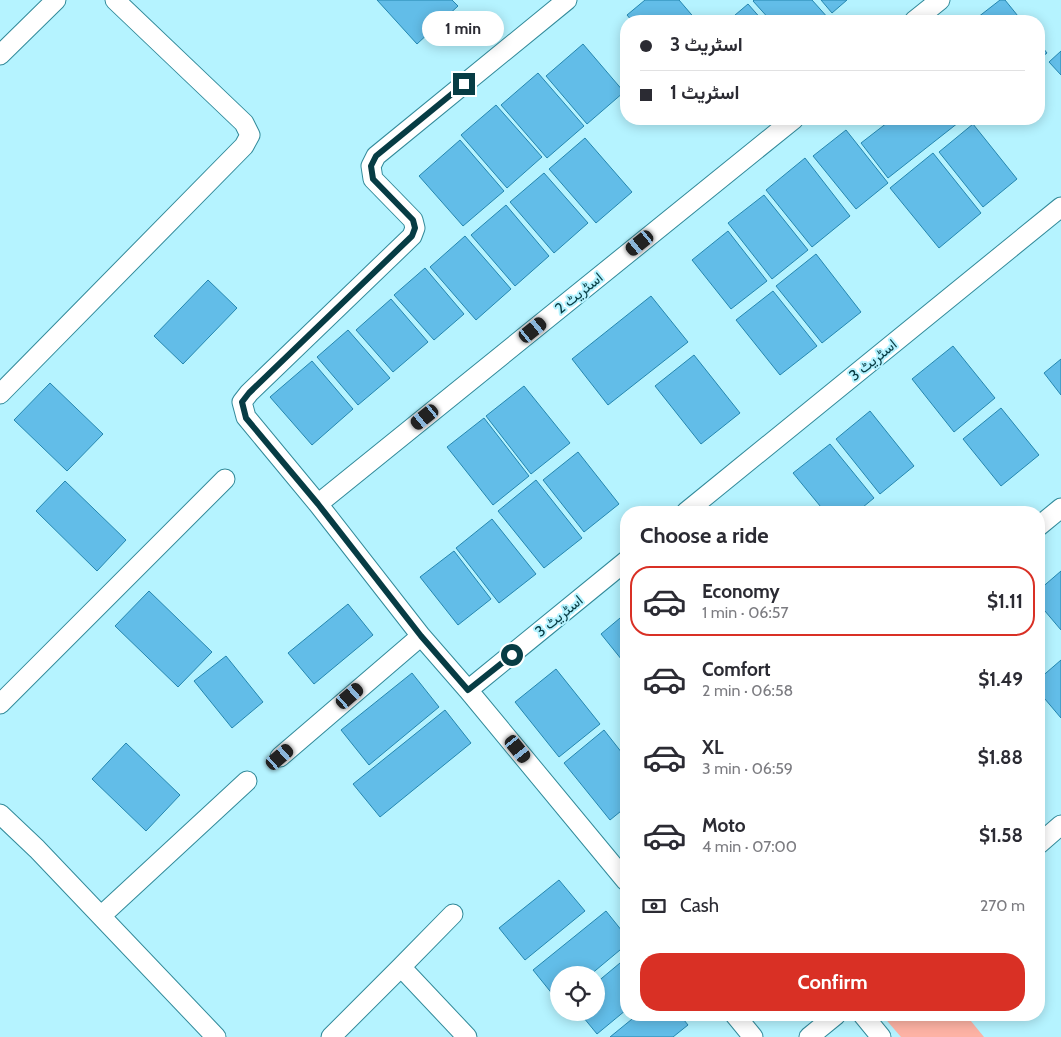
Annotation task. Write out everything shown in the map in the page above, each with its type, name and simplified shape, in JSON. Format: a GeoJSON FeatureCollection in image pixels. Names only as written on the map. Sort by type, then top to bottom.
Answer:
{"type":"FeatureCollection","features":[{"type":"Feature","properties":{"kind":"street"},"geometry":{"type":"LineString","coordinates":[[0,55],[56,0]]}},
{"type":"Feature","properties":{"kind":"street"},"geometry":{"type":"LineString","coordinates":[[0,394],[244,146],[250,135],[244,124],[115,0]]}},
{"type":"Feature","properties":{"kind":"street"},"geometry":{"type":"LineString","coordinates":[[567,0],[376,156],[371,166],[373,179],[413,220],[415,228],[412,236],[249,393],[242,402],[246,418],[318,504],[421,636],[620,867]]}},
{"type":"Feature","properties":{"kind":"street"},"geometry":{"type":"LineString","coordinates":[[921,15],[940,0]]}},
{"type":"Feature","properties":{"kind":"street","name":"اسٹریٹ 2"},"geometry":{"type":"LineString","coordinates":[[318,504],[787,125]]}},
{"type":"Feature","properties":{"kind":"street","name":"اسٹریٹ 3"},"geometry":{"type":"LineString","coordinates":[[693,506],[1061,207]]}},
{"type":"Feature","properties":{"kind":"street"},"geometry":{"type":"LineString","coordinates":[[0,704],[224,479]]}},
{"type":"Feature","properties":{"kind":"street"},"geometry":{"type":"LineString","coordinates":[[1045,521],[1061,508]]}},
{"type":"Feature","properties":{"kind":"street","name":"اسٹریٹ 3"},"geometry":{"type":"LineString","coordinates":[[468,690],[620,566]]}},
{"type":"Feature","properties":{"kind":"street"},"geometry":{"type":"LineString","coordinates":[[280,757],[421,636]]}},
{"type":"Feature","properties":{"kind":"street"},"geometry":{"type":"LineString","coordinates":[[100,916],[247,781]]}},
{"type":"Feature","properties":{"kind":"street"},"geometry":{"type":"LineString","coordinates":[[0,814],[37,849],[216,1037]]}},
{"type":"Feature","properties":{"kind":"street"},"geometry":{"type":"LineString","coordinates":[[331,1037],[453,914]]}},
{"type":"Feature","properties":{"kind":"street"},"geometry":{"type":"LineString","coordinates":[[401,967],[466,1037]]}},
{"type":"Feature","properties":{"kind":"street"},"geometry":{"type":"LineString","coordinates":[[740,1021],[753,1037]]}},
{"type":"Feature","properties":{"kind":"street"},"geometry":{"type":"LineString","coordinates":[[810,1037],[829,1021]]}},
{"type":"Feature","properties":{"kind":"street"},"geometry":{"type":"LineString","coordinates":[[868,1021],[881,1037]]}},
{"type":"Feature","properties":{"kind":"shaded area"},"geometry":{"type":"Polygon","coordinates":[[[887,1021],[971,1021],[984,1037],[901,1037],[887,1021]]]}},
{"type":"Feature","properties":{"kind":"building"},"geometry":{"type":"Polygon","coordinates":[[[377,0],[452,0],[458,6],[417,44],[377,0]]]}},
{"type":"Feature","properties":{"kind":"building"},"geometry":{"type":"Polygon","coordinates":[[[645,0],[679,0],[692,15],[627,15],[645,0]]]}},
{"type":"Feature","properties":{"kind":"building"},"geometry":{"type":"Polygon","coordinates":[[[812,0],[825,15],[766,15],[753,1],[812,0]]]}},
{"type":"Feature","properties":{"kind":"building"},"geometry":{"type":"Polygon","coordinates":[[[821,0],[847,0],[832,13],[821,0]]]}},
{"type":"Feature","properties":{"kind":"building"},"geometry":{"type":"Polygon","coordinates":[[[1000,0],[1005,0],[1017,15],[981,15],[1000,0]]]}},
{"type":"Feature","properties":{"kind":"building"},"geometry":{"type":"Polygon","coordinates":[[[748,4],[758,15],[735,15],[748,4]]]}},
{"type":"Feature","properties":{"kind":"building"},"geometry":{"type":"Polygon","coordinates":[[[583,44],[620,87],[620,95],[587,124],[546,76],[583,44]]]}},
{"type":"Feature","properties":{"kind":"building"},"geometry":{"type":"Polygon","coordinates":[[[1061,51],[1061,75],[1049,62],[1061,51]]]}},
{"type":"Feature","properties":{"kind":"building"},"geometry":{"type":"Polygon","coordinates":[[[538,73],[584,126],[547,158],[501,105],[538,73]]]}},
{"type":"Feature","properties":{"kind":"building"},"geometry":{"type":"Polygon","coordinates":[[[496,105],[542,157],[507,188],[461,135],[496,105]]]}},
{"type":"Feature","properties":{"kind":"building"},"geometry":{"type":"Polygon","coordinates":[[[884,125],[955,125],[888,178],[861,143],[884,125]]]}},
{"type":"Feature","properties":{"kind":"building"},"geometry":{"type":"Polygon","coordinates":[[[974,125],[1017,179],[983,207],[939,152],[974,125]]]}},
{"type":"Feature","properties":{"kind":"building"},"geometry":{"type":"Polygon","coordinates":[[[846,130],[888,183],[856,209],[813,156],[846,130]]]}},
{"type":"Feature","properties":{"kind":"building"},"geometry":{"type":"Polygon","coordinates":[[[585,138],[632,192],[596,223],[549,169],[585,138]]]}},
{"type":"Feature","properties":{"kind":"building"},"geometry":{"type":"Polygon","coordinates":[[[460,140],[504,191],[463,226],[419,176],[460,140]]]}},
{"type":"Feature","properties":{"kind":"building"},"geometry":{"type":"Polygon","coordinates":[[[933,153],[981,213],[939,248],[890,188],[933,153]]]}},
{"type":"Feature","properties":{"kind":"building"},"geometry":{"type":"Polygon","coordinates":[[[805,158],[850,216],[812,247],[766,190],[805,158]]]}},
{"type":"Feature","properties":{"kind":"building"},"geometry":{"type":"Polygon","coordinates":[[[544,173],[588,223],[554,253],[510,202],[544,173]]]}},
{"type":"Feature","properties":{"kind":"building"},"geometry":{"type":"Polygon","coordinates":[[[764,195],[808,250],[772,279],[728,223],[764,195]]]}},
{"type":"Feature","properties":{"kind":"building"},"geometry":{"type":"Polygon","coordinates":[[[506,205],[549,256],[515,286],[471,235],[506,205]]]}},
{"type":"Feature","properties":{"kind":"building"},"geometry":{"type":"Polygon","coordinates":[[[728,231],[767,281],[731,309],[692,260],[728,231]]]}},
{"type":"Feature","properties":{"kind":"building"},"geometry":{"type":"Polygon","coordinates":[[[465,236],[511,289],[476,320],[430,267],[465,236]]]}},
{"type":"Feature","properties":{"kind":"building"},"geometry":{"type":"Polygon","coordinates":[[[816,254],[861,312],[822,343],[776,286],[816,254]]]}},
{"type":"Feature","properties":{"kind":"building"},"geometry":{"type":"Polygon","coordinates":[[[425,268],[464,314],[434,340],[394,295],[425,268]]]}},
{"type":"Feature","properties":{"kind":"building"},"geometry":{"type":"Polygon","coordinates":[[[208,280],[237,308],[183,364],[154,336],[208,280]]]}},
{"type":"Feature","properties":{"kind":"building"},"geometry":{"type":"Polygon","coordinates":[[[773,291],[817,346],[780,375],[736,320],[773,291]]]}},
{"type":"Feature","properties":{"kind":"building"},"geometry":{"type":"Polygon","coordinates":[[[651,296],[688,342],[608,405],[572,359],[651,296]]]}},
{"type":"Feature","properties":{"kind":"building"},"geometry":{"type":"Polygon","coordinates":[[[391,299],[428,342],[393,372],[356,330],[391,299]]]}},
{"type":"Feature","properties":{"kind":"building"},"geometry":{"type":"Polygon","coordinates":[[[348,330],[390,378],[358,405],[317,357],[348,330]]]}},
{"type":"Feature","properties":{"kind":"building"},"geometry":{"type":"Polygon","coordinates":[[[953,346],[995,398],[954,432],[912,379],[953,346]]]}},
{"type":"Feature","properties":{"kind":"building"},"geometry":{"type":"Polygon","coordinates":[[[694,355],[740,413],[701,444],[655,386],[694,355]]]}},
{"type":"Feature","properties":{"kind":"building"},"geometry":{"type":"Polygon","coordinates":[[[1061,359],[1061,395],[1044,373],[1061,359]]]}},
{"type":"Feature","properties":{"kind":"building"},"geometry":{"type":"Polygon","coordinates":[[[312,361],[353,409],[312,445],[270,397],[312,361]]]}},
{"type":"Feature","properties":{"kind":"building"},"geometry":{"type":"Polygon","coordinates":[[[50,383],[103,434],[67,471],[14,420],[50,383]]]}},
{"type":"Feature","properties":{"kind":"building"},"geometry":{"type":"Polygon","coordinates":[[[524,386],[570,443],[531,474],[486,416],[524,386]]]}},
{"type":"Feature","properties":{"kind":"building"},"geometry":{"type":"Polygon","coordinates":[[[1001,408],[1039,455],[1001,486],[963,439],[1001,408]]]}},
{"type":"Feature","properties":{"kind":"building"},"geometry":{"type":"Polygon","coordinates":[[[870,411],[914,466],[880,494],[836,439],[870,411]]]}},
{"type":"Feature","properties":{"kind":"building"},"geometry":{"type":"Polygon","coordinates":[[[484,418],[529,476],[493,505],[447,447],[484,418]]]}},
{"type":"Feature","properties":{"kind":"building"},"geometry":{"type":"Polygon","coordinates":[[[830,444],[874,498],[864,506],[820,506],[793,473],[830,444]]]}},
{"type":"Feature","properties":{"kind":"building"},"geometry":{"type":"Polygon","coordinates":[[[578,452],[619,504],[584,532],[543,480],[578,452]]]}},
{"type":"Feature","properties":{"kind":"building"},"geometry":{"type":"Polygon","coordinates":[[[536,480],[582,538],[544,568],[498,511],[536,480]]]}},
{"type":"Feature","properties":{"kind":"building"},"geometry":{"type":"Polygon","coordinates":[[[65,481],[126,540],[97,571],[36,511],[65,481]]]}},
{"type":"Feature","properties":{"kind":"building"},"geometry":{"type":"Polygon","coordinates":[[[492,519],[536,574],[499,603],[456,548],[492,519]]]}},
{"type":"Feature","properties":{"kind":"building"},"geometry":{"type":"Polygon","coordinates":[[[454,551],[491,599],[458,625],[420,577],[454,551]]]}},
{"type":"Feature","properties":{"kind":"building"},"geometry":{"type":"Polygon","coordinates":[[[1061,571],[1061,630],[1045,611],[1045,585],[1061,571]]]}},
{"type":"Feature","properties":{"kind":"building"},"geometry":{"type":"Polygon","coordinates":[[[149,591],[212,652],[178,687],[115,626],[149,591]]]}},
{"type":"Feature","properties":{"kind":"building"},"geometry":{"type":"Polygon","coordinates":[[[348,604],[373,635],[314,684],[288,653],[348,604]]]}},
{"type":"Feature","properties":{"kind":"building"},"geometry":{"type":"Polygon","coordinates":[[[620,618],[620,658],[601,634],[620,618]]]}},
{"type":"Feature","properties":{"kind":"building"},"geometry":{"type":"Polygon","coordinates":[[[226,656],[263,702],[232,728],[194,681],[226,656]]]}},
{"type":"Feature","properties":{"kind":"building"},"geometry":{"type":"Polygon","coordinates":[[[1061,660],[1061,718],[1045,699],[1045,674],[1061,660]]]}},
{"type":"Feature","properties":{"kind":"building"},"geometry":{"type":"Polygon","coordinates":[[[556,669],[600,724],[559,757],[515,702],[556,669]]]}},
{"type":"Feature","properties":{"kind":"building"},"geometry":{"type":"Polygon","coordinates":[[[412,673],[439,707],[369,765],[341,730],[412,673]]]}},
{"type":"Feature","properties":{"kind":"building"},"geometry":{"type":"Polygon","coordinates":[[[445,710],[471,743],[380,817],[353,784],[445,710]]]}},
{"type":"Feature","properties":{"kind":"building"},"geometry":{"type":"Polygon","coordinates":[[[604,730],[620,750],[620,812],[610,820],[564,763],[604,730]]]}},
{"type":"Feature","properties":{"kind":"building"},"geometry":{"type":"Polygon","coordinates":[[[126,743],[180,795],[146,831],[92,779],[126,743]]]}},
{"type":"Feature","properties":{"kind":"building"},"geometry":{"type":"Polygon","coordinates":[[[559,880],[585,911],[525,960],[499,928],[559,880]]]}},
{"type":"Feature","properties":{"kind":"building"},"geometry":{"type":"Polygon","coordinates":[[[606,911],[620,928],[620,950],[601,966],[550,966],[550,991],[533,970],[606,911]]]}},
{"type":"Feature","properties":{"kind":"building"},"geometry":{"type":"Polygon","coordinates":[[[620,963],[620,1015],[597,1034],[586,1021],[605,1021],[605,976],[620,963]]]}},
{"type":"Feature","properties":{"kind":"building"},"geometry":{"type":"Polygon","coordinates":[[[630,1021],[685,1021],[688,1025],[673,1037],[610,1037],[630,1021]]]}},
{"type":"Feature","properties":{"kind":"route"},"geometry":{"type":"LineString","coordinates":[[464,84],[376,156],[371,166],[373,179],[413,220],[415,228],[412,236],[249,393],[242,402],[246,418],[318,504],[421,636],[468,690],[512,655]]}}]}
